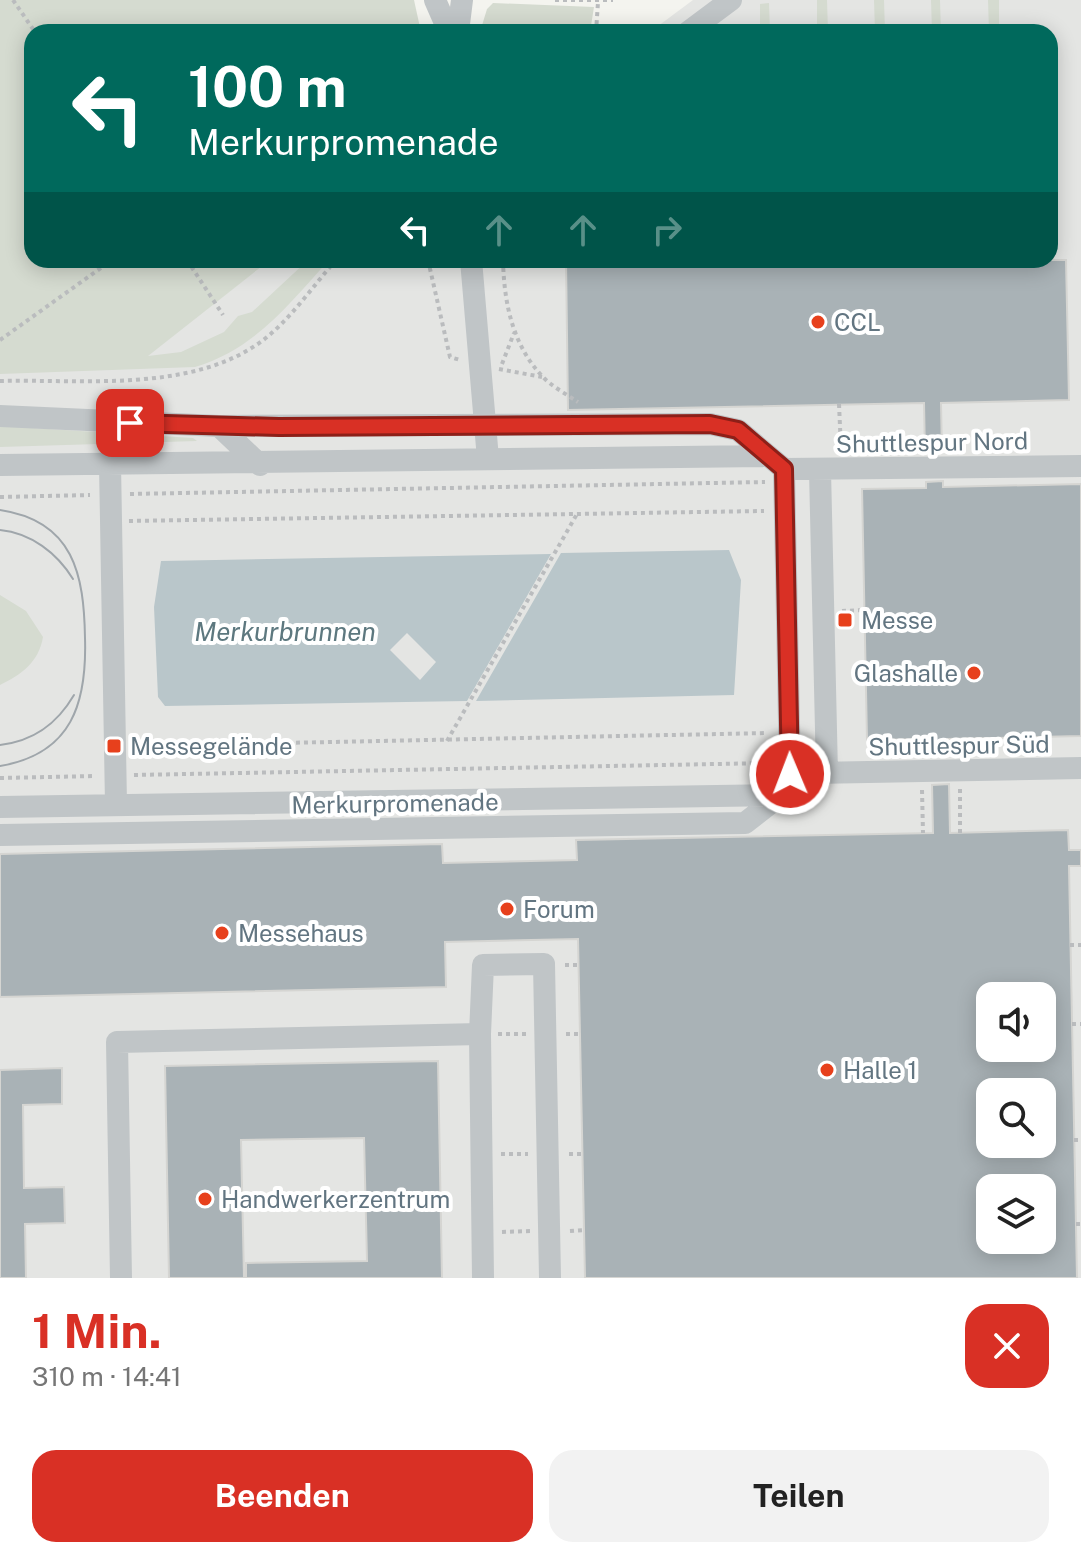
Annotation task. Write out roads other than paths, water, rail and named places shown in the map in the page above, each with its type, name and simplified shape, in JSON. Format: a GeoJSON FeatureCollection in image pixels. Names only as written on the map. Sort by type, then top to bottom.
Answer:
{"type":"FeatureCollection","features":[{"type":"Feature","properties":{"kind":"lane"},"geometry":{"type":"LineString","coordinates":[[435,0],[446,24]]}},
{"type":"Feature","properties":{"kind":"lane"},"geometry":{"type":"LineString","coordinates":[[459,24],[462,0]]}},
{"type":"Feature","properties":{"kind":"lane"},"geometry":{"type":"LineString","coordinates":[[699,24],[731,0]]}},
{"type":"Feature","properties":{"kind":"lane"},"geometry":{"type":"LineString","coordinates":[[472,268],[488,459]]}},
{"type":"Feature","properties":{"kind":"lane"},"geometry":{"type":"LineString","coordinates":[[0,416],[219,426],[610,425],[724,427],[738,430],[778,469],[785,510],[790,768],[781,795]]}},
{"type":"Feature","properties":{"kind":"lane"},"geometry":{"type":"LineString","coordinates":[[219,426],[260,465]]}},
{"type":"Feature","properties":{"kind":"lane"},"geometry":{"type":"LineString","coordinates":[[0,465],[260,465],[488,459],[778,469]]}},
{"type":"Feature","properties":{"kind":"lane"},"geometry":{"type":"LineString","coordinates":[[110,464],[116,804]]}},
{"type":"Feature","properties":{"kind":"lane","name":"Shuttlespur Nord"},"geometry":{"type":"LineString","coordinates":[[778,469],[1081,466]]}},
{"type":"Feature","properties":{"kind":"lane"},"geometry":{"type":"LineString","coordinates":[[827,773],[831,470]]}},
{"type":"Feature","properties":{"kind":"lane","name":"Shuttlespur Süd"},"geometry":{"type":"LineString","coordinates":[[790,768],[827,773],[1081,768]]}},
{"type":"Feature","properties":{"kind":"lane"},"geometry":{"type":"LineString","coordinates":[[745,823],[781,795],[827,773]]}},
{"type":"Feature","properties":{"kind":"lane"},"geometry":{"type":"LineString","coordinates":[[745,823],[827,773]]}},
{"type":"Feature","properties":{"kind":"lane","name":"Merkurpromenade"},"geometry":{"type":"LineString","coordinates":[[0,807],[781,795]]}},
{"type":"Feature","properties":{"kind":"lane","name":"Merkurpromenade"},"geometry":{"type":"LineString","coordinates":[[0,835],[745,823]]}},
{"type":"Feature","properties":{"kind":"lane"},"geometry":{"type":"LineString","coordinates":[[483,1278],[480,1034],[483,965],[544,964],[550,1278]]}},
{"type":"Feature","properties":{"kind":"lane"},"geometry":{"type":"LineString","coordinates":[[121,1278],[117,1042],[480,1034]]}},
{"type":"Feature","properties":{"kind":"water"},"geometry":{"type":"Polygon","coordinates":[[[729,550],[741,580],[734,695],[476,701],[561,553],[729,550]]]}},
{"type":"Feature","properties":{"kind":"water","name":"Merkurbrunnen"},"geometry":{"type":"Polygon","coordinates":[[[551,554],[467,701],[165,706],[158,697],[154,607],[161,561],[551,554]],[[407,633],[390,650],[420,680],[436,662],[407,633]]]}},
{"type":"Feature","properties":{"kind":"tram line"},"geometry":{"type":"LineString","coordinates":[[0,510],[25,516],[44,526],[70,554],[82,593],[85,638],[83,684],[70,722],[44,750],[24,760],[0,766]]}},
{"type":"Feature","properties":{"kind":"tram line"},"geometry":{"type":"LineString","coordinates":[[0,530],[22,535],[42,546],[73,579]]}},
{"type":"Feature","properties":{"kind":"tram line"},"geometry":{"type":"LineString","coordinates":[[0,745],[24,740],[52,723],[74,695]]}},
{"type":"Feature","properties":{"kind":"place","name":"CCL"},"geometry":{"type":"Point","coordinates":[818,322]}},
{"type":"Feature","properties":{"kind":"place","name":"Messe"},"geometry":{"type":"Point","coordinates":[845,620]}},
{"type":"Feature","properties":{"kind":"place","name":"Glashalle"},"geometry":{"type":"Point","coordinates":[974,673]}},
{"type":"Feature","properties":{"kind":"place","name":"Messegelände"},"geometry":{"type":"Point","coordinates":[114,746]}},
{"type":"Feature","properties":{"kind":"place","name":"Forum"},"geometry":{"type":"Point","coordinates":[507,909]}},
{"type":"Feature","properties":{"kind":"place","name":"Messehaus"},"geometry":{"type":"Point","coordinates":[222,933]}},
{"type":"Feature","properties":{"kind":"place","name":"Halle 1"},"geometry":{"type":"Point","coordinates":[827,1070]}},
{"type":"Feature","properties":{"kind":"place","name":"Handwerkerzentrum"},"geometry":{"type":"Point","coordinates":[205,1199]}}]}
